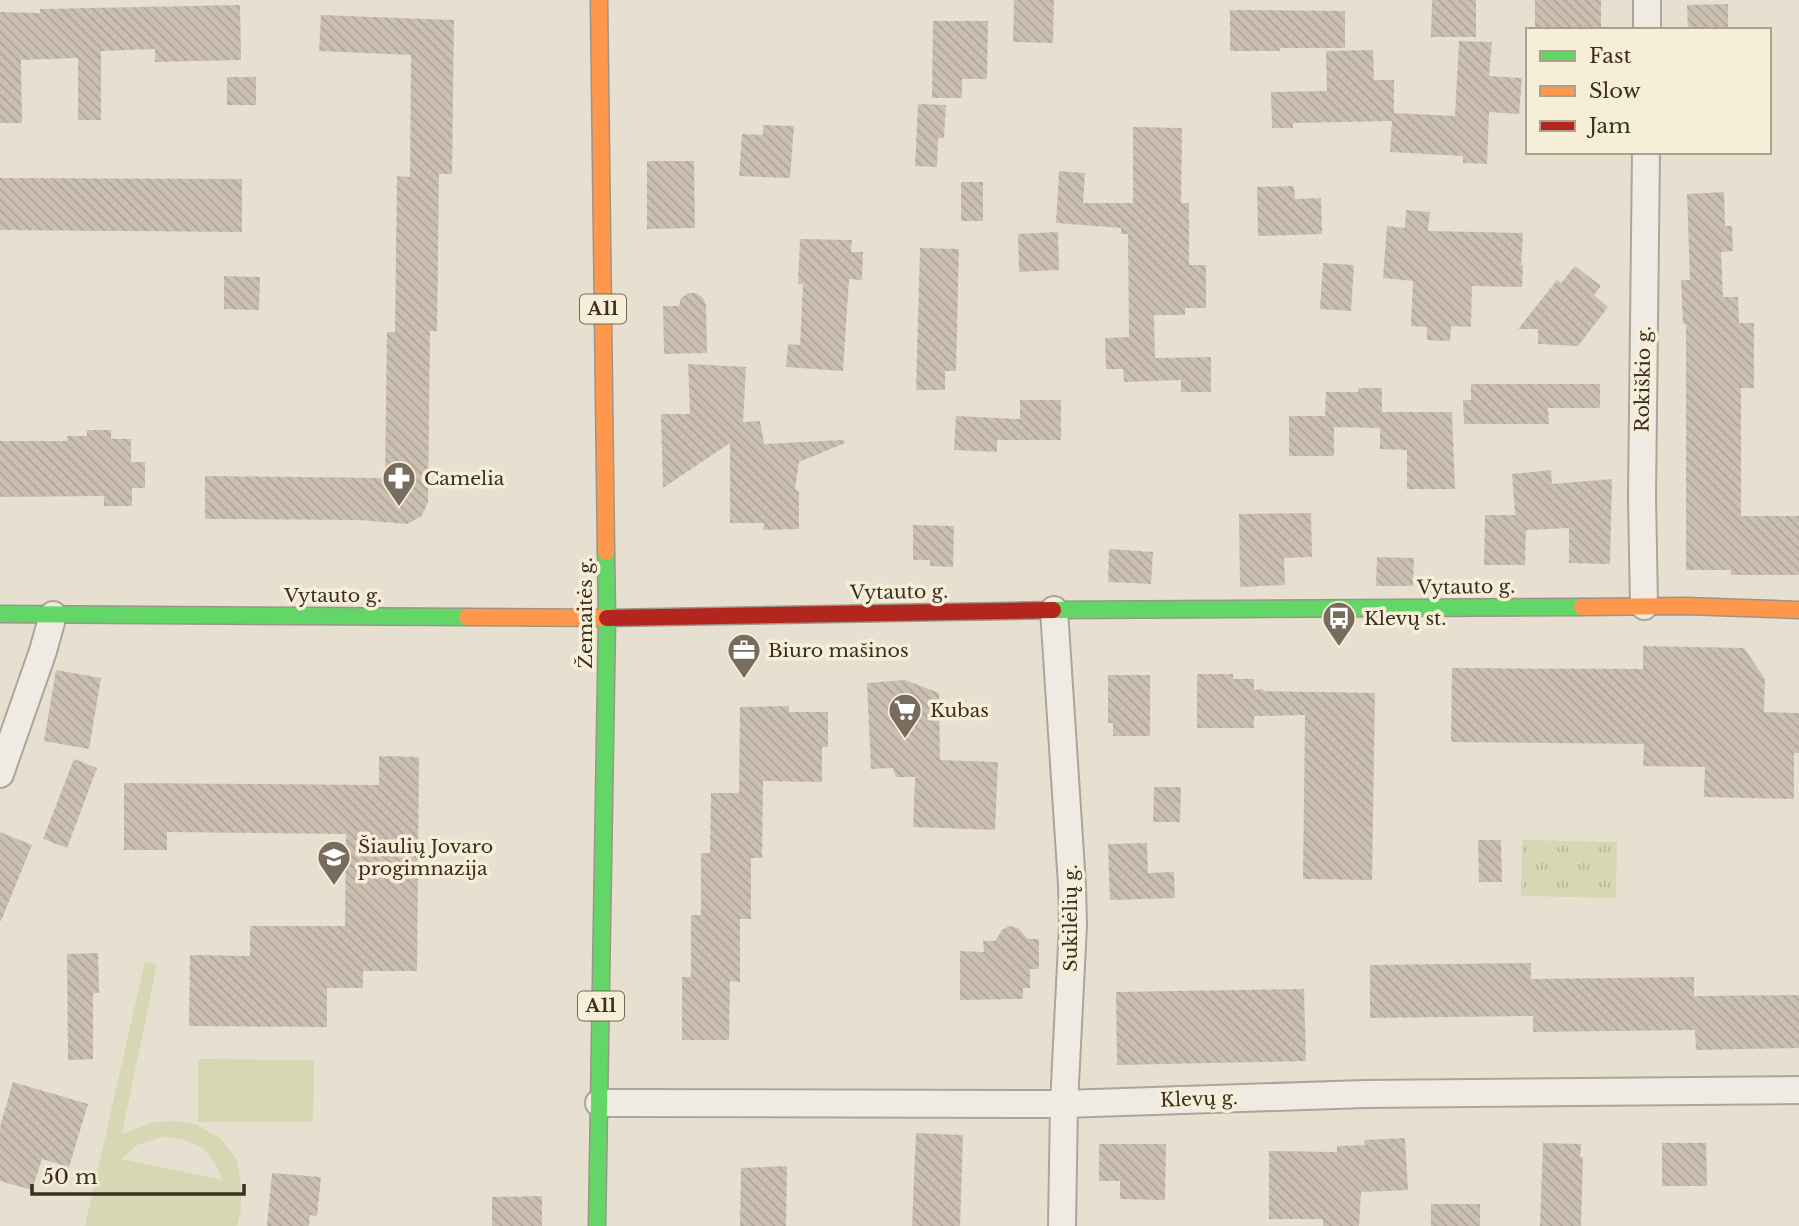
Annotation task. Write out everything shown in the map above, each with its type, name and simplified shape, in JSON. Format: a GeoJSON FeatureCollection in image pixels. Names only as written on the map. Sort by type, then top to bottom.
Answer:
{"type":"FeatureCollection","features":[{"type":"Feature","properties":{"kind":"main road","name":"Žemaitės g."},"geometry":{"type":"LineString","coordinates":[[597,1226],[607,618],[599,0]]}},
{"type":"Feature","properties":{"kind":"main road","name":"Vytauto g."},"geometry":{"type":"LineString","coordinates":[[0,614],[607,618],[1054,610],[1644,606],[1799,610]]}},
{"type":"Feature","properties":{"kind":"street"},"geometry":{"type":"LineString","coordinates":[[1647,0],[1647,28]]}},
{"type":"Feature","properties":{"kind":"street","name":"Rokiškio g."},"geometry":{"type":"LineString","coordinates":[[1644,606],[1642,497],[1646,154]]}},
{"type":"Feature","properties":{"kind":"street","name":"Sukilėlių g."},"geometry":{"type":"LineString","coordinates":[[1054,610],[1073,925],[1064,1104],[1062,1226]]}},
{"type":"Feature","properties":{"kind":"street"},"geometry":{"type":"LineString","coordinates":[[0,774],[43,652],[53,615]]}},
{"type":"Feature","properties":{"kind":"street","name":"Klevų g."},"geometry":{"type":"LineString","coordinates":[[599,1104],[1064,1104],[1364,1094],[1799,1090]]}},
{"type":"Feature","properties":{"kind":"green space"},"geometry":{"type":"Polygon","coordinates":[[[1522,840],[1617,842],[1616,898],[1521,896],[1522,840]]]}},
{"type":"Feature","properties":{"kind":"green space"},"geometry":{"type":"Polygon","coordinates":[[[145,961],[157,964],[122,1134],[154,1122],[179,1121],[198,1125],[221,1139],[237,1160],[241,1209],[237,1226],[85,1226],[145,961]],[[162,1137],[137,1145],[121,1159],[222,1180],[213,1160],[200,1147],[183,1140],[162,1137]]]}},
{"type":"Feature","properties":{"kind":"green space"},"geometry":{"type":"Polygon","coordinates":[[[198,1059],[314,1060],[313,1122],[198,1122],[198,1059]]]}},
{"type":"Feature","properties":{"kind":"building"},"geometry":{"type":"Polygon","coordinates":[[[1014,0],[1054,0],[1053,43],[1013,42],[1014,0]]]}},
{"type":"Feature","properties":{"kind":"building"},"geometry":{"type":"Polygon","coordinates":[[[1432,0],[1476,0],[1476,37],[1431,37],[1432,0]]]}},
{"type":"Feature","properties":{"kind":"building"},"geometry":{"type":"Polygon","coordinates":[[[1535,0],[1601,0],[1601,28],[1535,28],[1535,0]]]}},
{"type":"Feature","properties":{"kind":"building"},"geometry":{"type":"Polygon","coordinates":[[[1728,4],[1728,28],[1688,28],[1687,5],[1728,4]]]}},
{"type":"Feature","properties":{"kind":"building"},"geometry":{"type":"Polygon","coordinates":[[[240,5],[241,60],[155,62],[155,49],[101,51],[101,120],[78,120],[78,58],[21,60],[22,123],[0,123],[0,12],[40,13],[40,9],[240,5]]]}},
{"type":"Feature","properties":{"kind":"building"},"geometry":{"type":"Polygon","coordinates":[[[1230,10],[1345,11],[1345,48],[1230,51],[1230,10]]]}},
{"type":"Feature","properties":{"kind":"building"},"geometry":{"type":"Polygon","coordinates":[[[321,15],[454,20],[452,174],[439,174],[437,331],[430,331],[428,502],[422,516],[407,524],[359,520],[205,519],[205,476],[385,478],[387,332],[395,332],[397,176],[410,177],[411,55],[319,51],[321,15]]]}},
{"type":"Feature","properties":{"kind":"building"},"geometry":{"type":"Polygon","coordinates":[[[933,21],[988,21],[987,79],[962,79],[962,98],[932,98],[933,21]]]}},
{"type":"Feature","properties":{"kind":"building"},"geometry":{"type":"Polygon","coordinates":[[[1459,41],[1492,42],[1489,76],[1522,78],[1519,114],[1489,112],[1487,164],[1463,163],[1463,156],[1390,152],[1392,121],[1293,123],[1293,128],[1272,128],[1271,92],[1327,91],[1326,51],[1373,50],[1374,80],[1394,80],[1394,113],[1455,116],[1459,41]]]}},
{"type":"Feature","properties":{"kind":"building"},"geometry":{"type":"Polygon","coordinates":[[[227,77],[256,77],[256,105],[227,105],[227,77]]]}},
{"type":"Feature","properties":{"kind":"building"},"geometry":{"type":"Polygon","coordinates":[[[918,104],[946,105],[944,138],[938,138],[937,167],[915,166],[918,104]]]}},
{"type":"Feature","properties":{"kind":"building"},"geometry":{"type":"Polygon","coordinates":[[[763,125],[794,126],[790,178],[739,176],[742,134],[763,135],[763,125]]]}},
{"type":"Feature","properties":{"kind":"building"},"geometry":{"type":"Polygon","coordinates":[[[1133,127],[1182,128],[1181,203],[1189,203],[1189,265],[1206,265],[1206,308],[1185,308],[1185,315],[1154,315],[1155,358],[1211,357],[1211,392],[1181,392],[1181,380],[1124,382],[1123,369],[1106,369],[1105,338],[1129,337],[1128,234],[1121,234],[1121,228],[1056,223],[1059,171],[1085,173],[1083,203],[1133,203],[1133,127]]]}},
{"type":"Feature","properties":{"kind":"building"},"geometry":{"type":"Polygon","coordinates":[[[647,161],[694,161],[695,228],[647,229],[647,161]]]}},
{"type":"Feature","properties":{"kind":"building"},"geometry":{"type":"Polygon","coordinates":[[[0,178],[242,179],[242,232],[0,230],[0,178]]]}},
{"type":"Feature","properties":{"kind":"building"},"geometry":{"type":"Polygon","coordinates":[[[961,182],[983,182],[983,221],[961,221],[961,182]]]}},
{"type":"Feature","properties":{"kind":"building"},"geometry":{"type":"Polygon","coordinates":[[[1294,186],[1295,199],[1321,198],[1322,234],[1258,236],[1257,187],[1294,186]]]}},
{"type":"Feature","properties":{"kind":"building"},"geometry":{"type":"Polygon","coordinates":[[[1724,192],[1725,226],[1732,226],[1733,251],[1721,252],[1723,297],[1738,297],[1739,323],[1754,323],[1754,388],[1741,388],[1741,516],[1799,516],[1799,575],[1731,575],[1731,570],[1686,570],[1686,324],[1683,324],[1681,280],[1690,280],[1687,194],[1724,192]]]}},
{"type":"Feature","properties":{"kind":"building"},"geometry":{"type":"Polygon","coordinates":[[[1406,210],[1430,212],[1428,231],[1523,233],[1522,287],[1472,286],[1471,327],[1451,326],[1450,341],[1427,340],[1427,327],[1411,326],[1413,281],[1383,278],[1387,226],[1405,228],[1406,210]]]}},
{"type":"Feature","properties":{"kind":"building"},"geometry":{"type":"Polygon","coordinates":[[[1058,232],[1059,270],[1019,272],[1018,234],[1058,232]]]}},
{"type":"Feature","properties":{"kind":"building"},"geometry":{"type":"Polygon","coordinates":[[[800,239],[852,240],[851,252],[863,252],[862,280],[849,279],[843,371],[786,367],[788,344],[800,345],[803,284],[798,284],[800,239]]]}},
{"type":"Feature","properties":{"kind":"building"},"geometry":{"type":"Polygon","coordinates":[[[920,248],[959,249],[956,371],[945,371],[945,390],[916,390],[920,248]]]}},
{"type":"Feature","properties":{"kind":"building"},"geometry":{"type":"Polygon","coordinates":[[[1323,263],[1354,265],[1351,311],[1320,309],[1323,263]]]}},
{"type":"Feature","properties":{"kind":"building"},"geometry":{"type":"Polygon","coordinates":[[[1575,266],[1601,286],[1594,295],[1608,307],[1578,346],[1538,344],[1538,329],[1518,329],[1557,280],[1561,283],[1575,266]]]}},
{"type":"Feature","properties":{"kind":"building"},"geometry":{"type":"Polygon","coordinates":[[[224,276],[260,277],[259,310],[224,309],[224,276]]]}},
{"type":"Feature","properties":{"kind":"building"},"geometry":{"type":"Polygon","coordinates":[[[688,293],[696,293],[703,298],[706,305],[707,353],[664,354],[663,306],[679,306],[681,298],[688,293]]]}},
{"type":"Feature","properties":{"kind":"building"},"geometry":{"type":"Polygon","coordinates":[[[688,364],[746,367],[743,422],[760,421],[764,444],[844,440],[845,443],[799,462],[795,489],[799,492],[799,529],[763,530],[764,523],[730,523],[730,443],[663,488],[661,414],[690,414],[688,364]]]}},
{"type":"Feature","properties":{"kind":"building"},"geometry":{"type":"Polygon","coordinates":[[[1471,384],[1600,384],[1600,408],[1548,408],[1549,424],[1464,424],[1463,400],[1471,400],[1471,384]]]}},
{"type":"Feature","properties":{"kind":"building"},"geometry":{"type":"Polygon","coordinates":[[[1358,388],[1382,388],[1382,412],[1452,412],[1455,489],[1407,489],[1407,450],[1380,449],[1380,428],[1334,427],[1334,456],[1289,456],[1289,416],[1325,416],[1326,392],[1358,392],[1358,388]]]}},
{"type":"Feature","properties":{"kind":"building"},"geometry":{"type":"Polygon","coordinates":[[[1020,400],[1061,400],[1061,440],[997,440],[997,452],[954,450],[956,416],[1020,419],[1020,400]]]}},
{"type":"Feature","properties":{"kind":"building"},"geometry":{"type":"Polygon","coordinates":[[[87,430],[111,430],[111,439],[131,439],[131,462],[145,462],[145,488],[132,488],[132,506],[104,506],[104,496],[0,497],[0,441],[67,441],[67,436],[87,436],[87,430]]]}},
{"type":"Feature","properties":{"kind":"building"},"geometry":{"type":"Polygon","coordinates":[[[1551,470],[1552,484],[1612,479],[1610,564],[1569,563],[1569,528],[1526,530],[1525,565],[1484,565],[1485,515],[1515,515],[1512,474],[1551,470]]]}},
{"type":"Feature","properties":{"kind":"building"},"geometry":{"type":"Polygon","coordinates":[[[1311,513],[1312,557],[1284,558],[1285,585],[1240,587],[1239,514],[1311,513]]]}},
{"type":"Feature","properties":{"kind":"building"},"geometry":{"type":"Polygon","coordinates":[[[913,525],[954,526],[953,567],[930,566],[930,560],[913,560],[913,525]]]}},
{"type":"Feature","properties":{"kind":"building"},"geometry":{"type":"Polygon","coordinates":[[[1109,549],[1153,552],[1151,584],[1108,582],[1109,549]]]}},
{"type":"Feature","properties":{"kind":"building"},"geometry":{"type":"Polygon","coordinates":[[[1377,557],[1414,558],[1413,586],[1376,586],[1377,557]]]}},
{"type":"Feature","properties":{"kind":"building"},"geometry":{"type":"Polygon","coordinates":[[[1643,646],[1744,648],[1765,679],[1764,712],[1799,713],[1799,753],[1794,753],[1794,799],[1704,797],[1705,767],[1643,766],[1644,744],[1451,742],[1452,668],[1643,669],[1643,646]]]}},
{"type":"Feature","properties":{"kind":"building"},"geometry":{"type":"Polygon","coordinates":[[[56,670],[101,678],[89,749],[44,741],[56,670]]]}},
{"type":"Feature","properties":{"kind":"building"},"geometry":{"type":"Polygon","coordinates":[[[1197,674],[1233,674],[1233,679],[1254,679],[1254,690],[1263,691],[1375,693],[1372,880],[1303,879],[1305,715],[1254,716],[1254,728],[1197,728],[1197,674]]]}},
{"type":"Feature","properties":{"kind":"building"},"geometry":{"type":"Polygon","coordinates":[[[1108,675],[1150,675],[1150,736],[1113,736],[1113,723],[1108,723],[1108,675]]]}},
{"type":"Feature","properties":{"kind":"building"},"geometry":{"type":"Polygon","coordinates":[[[905,680],[939,693],[940,760],[998,762],[995,830],[913,827],[915,777],[896,777],[893,768],[871,769],[867,683],[905,680]]]}},
{"type":"Feature","properties":{"kind":"building"},"geometry":{"type":"Polygon","coordinates":[[[789,706],[789,712],[828,712],[828,747],[822,747],[822,782],[763,781],[762,858],[751,858],[751,919],[740,919],[740,982],[730,981],[729,1040],[682,1040],[682,977],[691,977],[691,915],[701,915],[701,853],[710,853],[711,793],[739,793],[740,707],[789,706]]]}},
{"type":"Feature","properties":{"kind":"building"},"geometry":{"type":"Polygon","coordinates":[[[379,756],[419,757],[417,971],[363,971],[363,988],[327,988],[327,1027],[189,1026],[190,955],[250,956],[250,926],[345,926],[346,834],[167,832],[167,850],[124,850],[124,783],[379,785],[379,756]]]}},
{"type":"Feature","properties":{"kind":"building"},"geometry":{"type":"Polygon","coordinates":[[[74,759],[97,768],[67,848],[43,839],[74,759]]]}},
{"type":"Feature","properties":{"kind":"building"},"geometry":{"type":"Polygon","coordinates":[[[1154,787],[1181,787],[1180,822],[1153,822],[1154,787]]]}},
{"type":"Feature","properties":{"kind":"building"},"geometry":{"type":"Polygon","coordinates":[[[0,832],[32,845],[1,921],[0,921],[0,832]]]}},
{"type":"Feature","properties":{"kind":"building"},"geometry":{"type":"Polygon","coordinates":[[[1478,840],[1501,840],[1502,882],[1479,882],[1478,840]]]}},
{"type":"Feature","properties":{"kind":"building"},"geometry":{"type":"Polygon","coordinates":[[[1147,843],[1148,873],[1174,872],[1175,898],[1110,900],[1108,844],[1147,843]]]}},
{"type":"Feature","properties":{"kind":"building"},"geometry":{"type":"Polygon","coordinates":[[[1009,926],[1018,928],[1028,939],[1039,939],[1039,969],[1030,969],[1030,988],[1023,988],[1023,999],[960,1000],[960,951],[984,952],[983,941],[995,941],[1002,930],[1009,926]]]}},
{"type":"Feature","properties":{"kind":"building"},"geometry":{"type":"Polygon","coordinates":[[[98,953],[99,993],[93,993],[93,1059],[68,1060],[67,954],[98,953]]]}},
{"type":"Feature","properties":{"kind":"building"},"geometry":{"type":"Polygon","coordinates":[[[1531,963],[1531,979],[1694,977],[1694,996],[1799,995],[1799,1048],[1696,1050],[1695,1030],[1533,1032],[1533,1016],[1370,1018],[1370,965],[1531,963]]]}},
{"type":"Feature","properties":{"kind":"building"},"geometry":{"type":"Polygon","coordinates":[[[1304,989],[1306,1061],[1117,1065],[1116,992],[1304,989]]]}},
{"type":"Feature","properties":{"kind":"building"},"geometry":{"type":"Polygon","coordinates":[[[13,1082],[88,1104],[69,1167],[42,1159],[32,1190],[0,1181],[0,1127],[13,1082]]]}},
{"type":"Feature","properties":{"kind":"building"},"geometry":{"type":"Polygon","coordinates":[[[916,1133],[963,1135],[960,1226],[912,1226],[916,1133]]]}},
{"type":"Feature","properties":{"kind":"building"},"geometry":{"type":"Polygon","coordinates":[[[1405,1138],[1408,1190],[1361,1192],[1359,1226],[1323,1226],[1323,1219],[1269,1219],[1269,1151],[1337,1152],[1337,1146],[1365,1145],[1364,1140],[1405,1138]]]}},
{"type":"Feature","properties":{"kind":"building"},"geometry":{"type":"Polygon","coordinates":[[[1543,1143],[1581,1144],[1581,1226],[1540,1226],[1543,1143]]]}},
{"type":"Feature","properties":{"kind":"building"},"geometry":{"type":"Polygon","coordinates":[[[1662,1143],[1706,1143],[1707,1186],[1662,1186],[1662,1143]]]}},
{"type":"Feature","properties":{"kind":"building"},"geometry":{"type":"Polygon","coordinates":[[[1099,1144],[1166,1144],[1165,1200],[1120,1199],[1120,1181],[1099,1181],[1099,1144]]]}},
{"type":"Feature","properties":{"kind":"building"},"geometry":{"type":"Polygon","coordinates":[[[787,1166],[786,1226],[740,1226],[741,1168],[787,1166]]]}},
{"type":"Feature","properties":{"kind":"building"},"geometry":{"type":"Polygon","coordinates":[[[272,1173],[321,1177],[317,1216],[310,1215],[309,1226],[267,1226],[272,1173]]]}},
{"type":"Feature","properties":{"kind":"building"},"geometry":{"type":"Polygon","coordinates":[[[542,1196],[542,1226],[492,1226],[492,1197],[542,1196]]]}},
{"type":"Feature","properties":{"kind":"building"},"geometry":{"type":"Polygon","coordinates":[[[1431,1204],[1480,1204],[1480,1226],[1431,1226],[1431,1204]]]}},
{"type":"Feature","properties":{"kind":"traffic: fast"},"geometry":{"type":"LineString","coordinates":[[597,1226],[606,552]]}},
{"type":"Feature","properties":{"kind":"traffic: fast"},"geometry":{"type":"LineString","coordinates":[[1053,610],[1582,607]]}},
{"type":"Feature","properties":{"kind":"traffic: fast"},"geometry":{"type":"LineString","coordinates":[[0,614],[467,617]]}},
{"type":"Feature","properties":{"kind":"traffic: slow"},"geometry":{"type":"LineString","coordinates":[[599,0],[606,552]]}},
{"type":"Feature","properties":{"kind":"traffic: slow"},"geometry":{"type":"LineString","coordinates":[[1582,607],[1686,606],[1799,610]]}},
{"type":"Feature","properties":{"kind":"traffic: slow"},"geometry":{"type":"LineString","coordinates":[[467,617],[607,618]]}},
{"type":"Feature","properties":{"kind":"traffic: jam"},"geometry":{"type":"LineString","coordinates":[[607,618],[1053,610]]}},
{"type":"Feature","properties":{"kind":"place","name":"Camelia"},"geometry":{"type":"Point","coordinates":[399,508]}},
{"type":"Feature","properties":{"kind":"place","name":"Klevų st."},"geometry":{"type":"Point","coordinates":[1339,648]}},
{"type":"Feature","properties":{"kind":"place","name":"Biuro mašinos"},"geometry":{"type":"Point","coordinates":[744,680]}},
{"type":"Feature","properties":{"kind":"place","name":"Kubas"},"geometry":{"type":"Point","coordinates":[905,740]}},
{"type":"Feature","properties":{"kind":"place","name":"Šiaulių Jovaro progimnazija"},"geometry":{"type":"Point","coordinates":[334,887]}}]}
